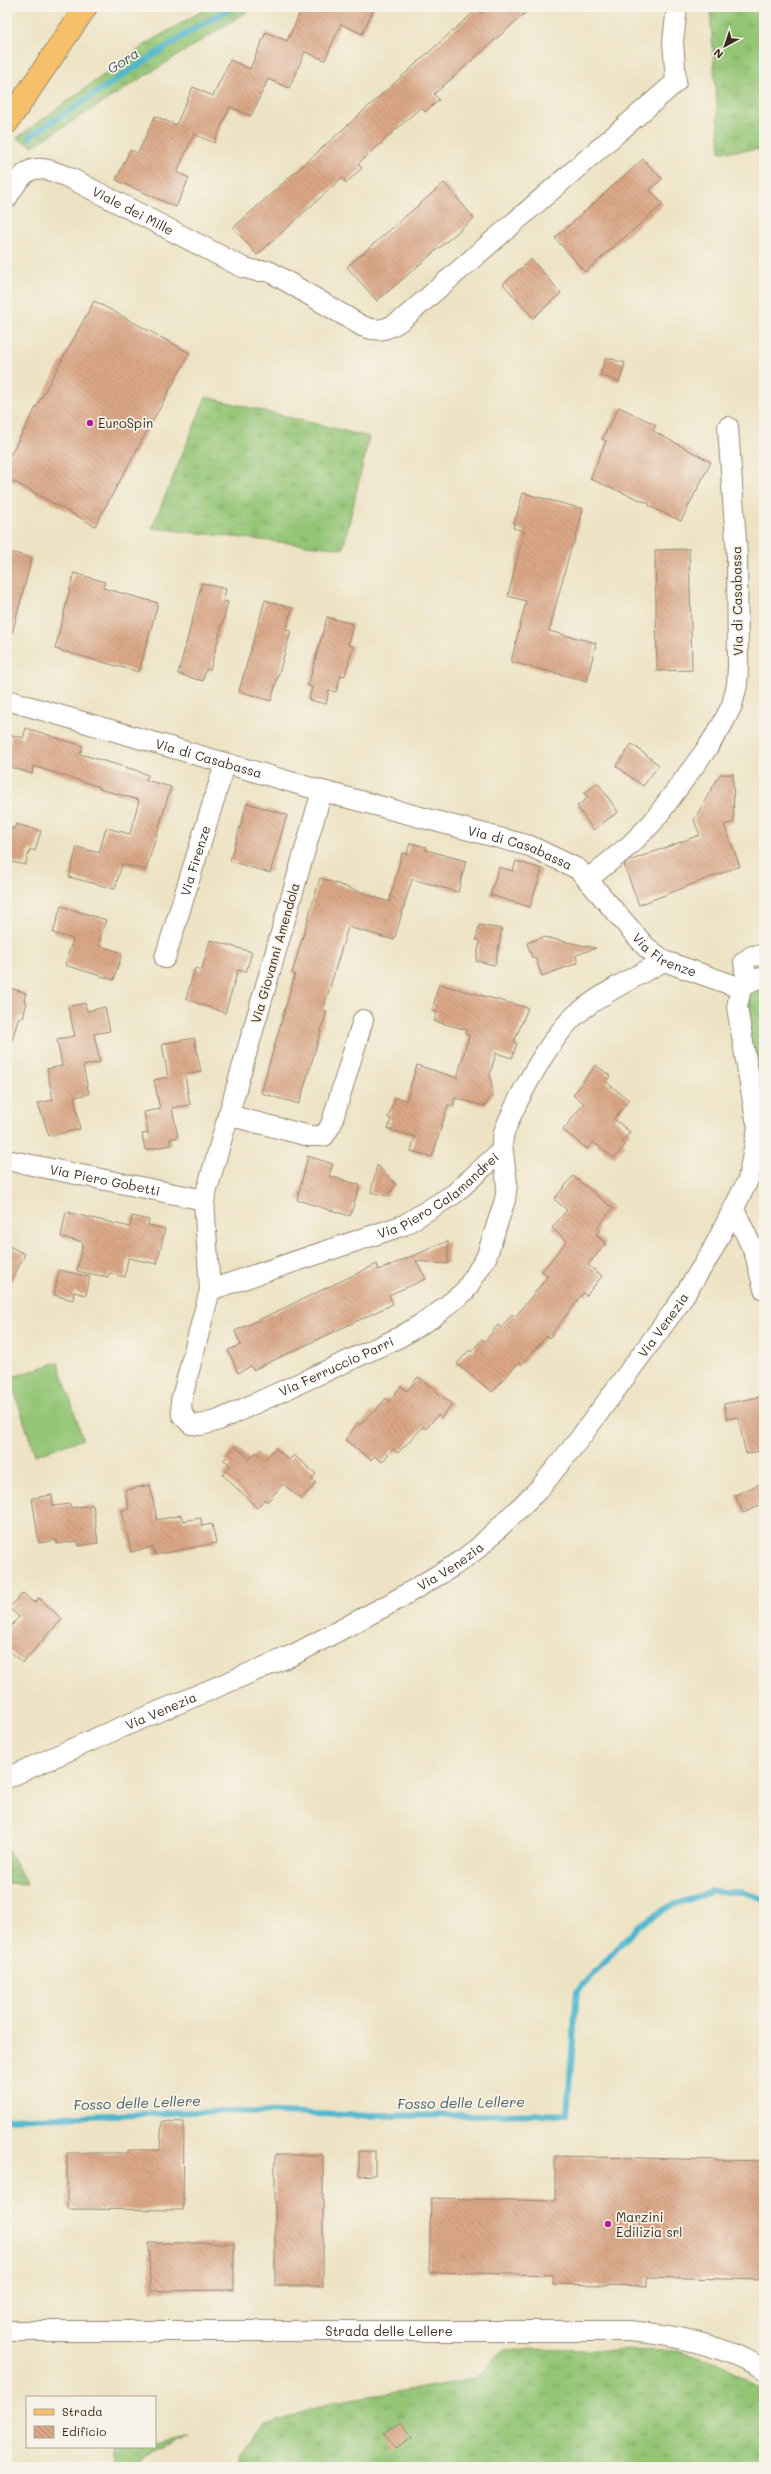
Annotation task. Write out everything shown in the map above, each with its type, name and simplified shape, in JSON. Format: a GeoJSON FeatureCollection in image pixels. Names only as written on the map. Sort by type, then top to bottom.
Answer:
{"type":"FeatureCollection","features":[{"type":"Feature","properties":{"kind":"main road"},"geometry":{"type":"LineString","coordinates":[[7,123],[86,7]]}},
{"type":"Feature","properties":{"kind":"street","name":"Viale dei Mille"},"geometry":{"type":"LineString","coordinates":[[7,198],[23,173],[36,169],[50,170],[79,182],[242,267],[256,271],[269,270],[362,326],[376,330],[391,327],[676,82],[673,42],[677,7]]}},
{"type":"Feature","properties":{"kind":"street","name":"Via di Casabassa"},"geometry":{"type":"LineString","coordinates":[[7,700],[225,764],[517,842],[567,862],[588,879],[630,845],[652,823],[708,747],[722,725],[732,705],[737,685],[738,658],[737,556],[728,427]]}},
{"type":"Feature","properties":{"kind":"street","name":"Via Firenze"},"geometry":{"type":"LineString","coordinates":[[166,958],[225,764]]}},
{"type":"Feature","properties":{"kind":"street","name":"Via Giovanni Amendola"},"geometry":{"type":"LineString","coordinates":[[204,1200],[322,791]]}},
{"type":"Feature","properties":{"kind":"street","name":"Via Firenze"},"geometry":{"type":"LineString","coordinates":[[588,879],[646,947],[664,961],[752,982]]}},
{"type":"Feature","properties":{"kind":"street"},"geometry":{"type":"LineString","coordinates":[[761,1135],[736,1007],[752,982],[745,970],[744,962],[752,956],[764,955]]}},
{"type":"Feature","properties":{"kind":"street","name":"Via Piero Calamandrei"},"geometry":{"type":"LineString","coordinates":[[210,1290],[373,1237],[404,1225],[454,1194],[502,1150],[502,1138],[506,1126],[543,1057],[559,1032],[585,1008],[664,961]]}},
{"type":"Feature","properties":{"kind":"street"},"geometry":{"type":"LineString","coordinates":[[228,1115],[309,1136],[324,1136],[331,1125],[363,1020]]}},
{"type":"Feature","properties":{"kind":"street","name":"Via Venezia"},"geometry":{"type":"LineString","coordinates":[[7,1778],[108,1733],[295,1654],[416,1589],[478,1548],[530,1500],[580,1438],[678,1305],[711,1253],[734,1209],[748,1180],[761,1135]]}},
{"type":"Feature","properties":{"kind":"street","name":"Via Ferruccio Parri"},"geometry":{"type":"LineString","coordinates":[[210,1290],[180,1407],[184,1419],[195,1425],[219,1420],[372,1350],[416,1327],[456,1299],[481,1268],[494,1240],[506,1193],[502,1150]]}},
{"type":"Feature","properties":{"kind":"street","name":"Via Piero Gobetti"},"geometry":{"type":"LineString","coordinates":[[7,1160],[204,1200]]}},
{"type":"Feature","properties":{"kind":"street","name":"Via Venezia"},"geometry":{"type":"LineString","coordinates":[[748,1180],[764,1166]]}},
{"type":"Feature","properties":{"kind":"street"},"geometry":{"type":"LineString","coordinates":[[204,1200],[210,1290]]}},
{"type":"Feature","properties":{"kind":"street"},"geometry":{"type":"LineString","coordinates":[[734,1209],[755,1254],[764,1289]]}},
{"type":"Feature","properties":{"kind":"street","name":"Strada delle Lellere"},"geometry":{"type":"LineString","coordinates":[[7,2331],[629,2331],[683,2338],[710,2344],[764,2369]]}},
{"type":"Feature","properties":{"kind":"green space"},"geometry":{"type":"Polygon","coordinates":[[[209,7],[255,7],[33,146],[17,138],[149,42],[209,7]]]}},
{"type":"Feature","properties":{"kind":"green space"},"geometry":{"type":"Polygon","coordinates":[[[710,7],[764,7],[764,149],[720,152],[710,7]]]}},
{"type":"Feature","properties":{"kind":"green space"},"geometry":{"type":"Polygon","coordinates":[[[206,397],[369,437],[343,549],[152,528],[206,397]]]}},
{"type":"Feature","properties":{"kind":"green space"},"geometry":{"type":"Polygon","coordinates":[[[764,987],[764,1122],[746,1015],[749,994],[764,987]]]}},
{"type":"Feature","properties":{"kind":"green space"},"geometry":{"type":"Polygon","coordinates":[[[58,1362],[83,1439],[35,1455],[10,1378],[58,1362]]]}},
{"type":"Feature","properties":{"kind":"green space"},"geometry":{"type":"Polygon","coordinates":[[[7,1849],[27,1884],[7,1883],[7,1849]]]}},
{"type":"Feature","properties":{"kind":"green space"},"geometry":{"type":"Polygon","coordinates":[[[504,2349],[676,2351],[716,2362],[764,2389],[764,2467],[235,2467],[241,2453],[264,2426],[333,2402],[476,2379],[504,2349]]]}},
{"type":"Feature","properties":{"kind":"green space"},"geometry":{"type":"Polygon","coordinates":[[[189,2437],[143,2458],[142,2467],[113,2467],[112,2448],[156,2448],[156,2445],[189,2437]]]}},
{"type":"Feature","properties":{"kind":"building"},"geometry":{"type":"Polygon","coordinates":[[[303,7],[375,7],[362,34],[341,24],[325,60],[305,52],[289,88],[268,79],[251,116],[230,107],[214,143],[194,134],[177,172],[189,178],[176,207],[116,180],[130,150],[138,153],[155,116],[176,125],[193,87],[213,96],[230,60],[250,69],[266,32],[287,41],[303,7]]]}},
{"type":"Feature","properties":{"kind":"building"},"geometry":{"type":"Polygon","coordinates":[[[488,7],[532,7],[434,94],[439,100],[425,112],[421,107],[358,164],[362,168],[346,183],[342,178],[257,255],[233,228],[476,10],[480,14],[488,7]]]}},
{"type":"Feature","properties":{"kind":"building"},"geometry":{"type":"Polygon","coordinates":[[[643,159],[662,179],[650,190],[663,204],[585,272],[555,238],[643,159]]]}},
{"type":"Feature","properties":{"kind":"building"},"geometry":{"type":"Polygon","coordinates":[[[444,183],[474,218],[377,301],[347,267],[444,183]]]}},
{"type":"Feature","properties":{"kind":"building"},"geometry":{"type":"Polygon","coordinates":[[[531,259],[561,293],[533,318],[503,284],[531,259]]]}},
{"type":"Feature","properties":{"kind":"building","name":"EuroSpin"},"geometry":{"type":"Polygon","coordinates":[[[94,301],[190,353],[95,526],[7,478],[7,461],[94,301]]]}},
{"type":"Feature","properties":{"kind":"building"},"geometry":{"type":"Polygon","coordinates":[[[606,357],[625,363],[619,382],[600,375],[606,357]]]}},
{"type":"Feature","properties":{"kind":"building"},"geometry":{"type":"Polygon","coordinates":[[[619,407],[656,425],[653,431],[711,462],[681,521],[649,506],[650,504],[590,479],[606,441],[602,439],[619,407]]]}},
{"type":"Feature","properties":{"kind":"building"},"geometry":{"type":"Polygon","coordinates":[[[523,493],[583,509],[574,544],[572,544],[549,631],[596,643],[587,681],[511,662],[526,601],[508,596],[524,531],[513,528],[523,493]]]}},
{"type":"Feature","properties":{"kind":"building"},"geometry":{"type":"Polygon","coordinates":[[[689,549],[692,670],[657,671],[655,550],[689,549]]]}},
{"type":"Feature","properties":{"kind":"building"},"geometry":{"type":"Polygon","coordinates":[[[7,551],[32,558],[12,633],[7,632],[7,551]]]}},
{"type":"Feature","properties":{"kind":"building"},"geometry":{"type":"Polygon","coordinates":[[[74,573],[105,582],[103,588],[158,603],[139,672],[55,649],[74,573]]]}},
{"type":"Feature","properties":{"kind":"building"},"geometry":{"type":"Polygon","coordinates":[[[202,583],[226,589],[223,601],[228,602],[210,670],[206,669],[203,681],[178,674],[202,583]]]}},
{"type":"Feature","properties":{"kind":"building"},"geometry":{"type":"Polygon","coordinates":[[[265,600],[292,608],[286,630],[291,631],[271,701],[239,691],[265,600]]]}},
{"type":"Feature","properties":{"kind":"building"},"geometry":{"type":"Polygon","coordinates":[[[327,617],[353,624],[348,645],[353,646],[345,676],[341,675],[336,692],[329,690],[326,704],[309,700],[312,687],[308,686],[327,617]]]}},
{"type":"Feature","properties":{"kind":"building"},"geometry":{"type":"Polygon","coordinates":[[[26,728],[83,746],[80,754],[135,770],[148,775],[146,780],[171,787],[146,870],[122,864],[115,889],[69,877],[77,847],[99,853],[106,828],[130,834],[139,800],[99,789],[100,787],[33,766],[32,774],[7,766],[7,750],[12,735],[23,738],[26,728]]]}},
{"type":"Feature","properties":{"kind":"building"},"geometry":{"type":"Polygon","coordinates":[[[632,744],[659,765],[643,786],[616,766],[632,744]]]}},
{"type":"Feature","properties":{"kind":"building"},"geometry":{"type":"Polygon","coordinates":[[[720,774],[733,774],[734,822],[724,825],[740,866],[639,905],[624,865],[629,861],[700,835],[694,820],[720,774]]]}},
{"type":"Feature","properties":{"kind":"building"},"geometry":{"type":"Polygon","coordinates":[[[598,783],[618,812],[593,830],[577,806],[588,798],[584,793],[598,783]]]}},
{"type":"Feature","properties":{"kind":"building"},"geometry":{"type":"Polygon","coordinates":[[[247,803],[287,815],[270,873],[230,861],[247,803]]]}},
{"type":"Feature","properties":{"kind":"building"},"geometry":{"type":"Polygon","coordinates":[[[16,824],[41,831],[35,851],[30,849],[25,865],[7,861],[7,827],[14,829],[16,824]]]}},
{"type":"Feature","properties":{"kind":"building"},"geometry":{"type":"Polygon","coordinates":[[[410,843],[427,847],[426,850],[466,861],[458,892],[412,879],[394,940],[348,927],[323,1010],[327,1011],[299,1104],[261,1093],[295,974],[292,973],[320,878],[389,902],[402,853],[407,854],[410,843]]]}},
{"type":"Feature","properties":{"kind":"building"},"geometry":{"type":"Polygon","coordinates":[[[516,861],[542,869],[530,907],[490,895],[499,867],[513,871],[516,861]]]}},
{"type":"Feature","properties":{"kind":"building"},"geometry":{"type":"Polygon","coordinates":[[[61,906],[106,920],[98,945],[122,953],[114,980],[65,965],[73,939],[53,933],[61,906]]]}},
{"type":"Feature","properties":{"kind":"building"},"geometry":{"type":"Polygon","coordinates":[[[479,925],[502,929],[495,965],[476,961],[480,941],[476,940],[479,925]]]}},
{"type":"Feature","properties":{"kind":"building"},"geometry":{"type":"Polygon","coordinates":[[[543,937],[596,948],[576,955],[578,963],[542,976],[535,957],[532,958],[527,943],[543,937]]]}},
{"type":"Feature","properties":{"kind":"building"},"geometry":{"type":"Polygon","coordinates":[[[210,940],[252,952],[246,972],[238,970],[225,1013],[186,999],[195,968],[202,970],[210,940]]]}},
{"type":"Feature","properties":{"kind":"building"},"geometry":{"type":"Polygon","coordinates":[[[439,984],[528,1008],[514,1042],[517,1043],[512,1058],[496,1053],[490,1074],[493,1094],[485,1106],[455,1098],[453,1107],[448,1105],[432,1157],[411,1151],[415,1137],[388,1129],[391,1119],[388,1118],[395,1097],[406,1101],[417,1065],[457,1078],[469,1035],[465,1034],[467,1030],[434,1021],[437,1012],[432,1011],[439,984]]]}},
{"type":"Feature","properties":{"kind":"building"},"geometry":{"type":"Polygon","coordinates":[[[7,987],[26,993],[24,1001],[27,1002],[23,1018],[19,1017],[11,1043],[7,1042],[7,987]]]}},
{"type":"Feature","properties":{"kind":"building"},"geometry":{"type":"Polygon","coordinates":[[[85,1003],[87,1011],[105,1007],[110,1031],[94,1034],[100,1062],[83,1066],[89,1094],[74,1097],[80,1129],[49,1136],[38,1103],[53,1100],[47,1069],[62,1066],[57,1039],[75,1036],[68,1007],[85,1003]]]}},
{"type":"Feature","properties":{"kind":"building"},"geometry":{"type":"Polygon","coordinates":[[[194,1038],[201,1072],[185,1075],[190,1105],[172,1108],[178,1137],[170,1139],[171,1145],[145,1150],[142,1134],[148,1133],[144,1112],[160,1109],[154,1080],[168,1077],[162,1044],[194,1038]]]}},
{"type":"Feature","properties":{"kind":"building"},"geometry":{"type":"Polygon","coordinates":[[[596,1065],[610,1076],[606,1082],[629,1100],[614,1119],[630,1132],[622,1142],[625,1145],[614,1158],[593,1142],[587,1149],[563,1130],[584,1103],[573,1095],[596,1065]]]}},
{"type":"Feature","properties":{"kind":"building"},"geometry":{"type":"Polygon","coordinates":[[[308,1156],[333,1164],[329,1176],[360,1185],[350,1216],[297,1200],[308,1156]]]}},
{"type":"Feature","properties":{"kind":"building"},"geometry":{"type":"Polygon","coordinates":[[[377,1165],[396,1184],[387,1196],[371,1192],[377,1165]]]}},
{"type":"Feature","properties":{"kind":"building"},"geometry":{"type":"Polygon","coordinates":[[[573,1176],[613,1208],[597,1228],[600,1230],[596,1235],[606,1243],[588,1265],[602,1276],[586,1296],[583,1293],[549,1338],[547,1336],[521,1365],[519,1362],[492,1392],[457,1364],[469,1350],[471,1352],[482,1339],[485,1341],[498,1325],[501,1328],[512,1314],[515,1317],[548,1276],[542,1271],[567,1241],[552,1228],[567,1210],[554,1199],[573,1176]]]}},
{"type":"Feature","properties":{"kind":"building"},"geometry":{"type":"Polygon","coordinates":[[[66,1212],[130,1227],[132,1216],[149,1220],[148,1225],[165,1229],[157,1264],[128,1258],[125,1277],[109,1273],[108,1277],[77,1271],[83,1242],[61,1237],[66,1212]]]}},
{"type":"Feature","properties":{"kind":"building"},"geometry":{"type":"Polygon","coordinates":[[[448,1241],[448,1264],[416,1261],[426,1279],[389,1295],[393,1304],[253,1370],[251,1366],[238,1373],[228,1350],[241,1345],[235,1331],[377,1264],[379,1270],[448,1241]]]}},
{"type":"Feature","properties":{"kind":"building"},"geometry":{"type":"Polygon","coordinates":[[[7,1245],[25,1254],[7,1290],[7,1245]]]}},
{"type":"Feature","properties":{"kind":"building"},"geometry":{"type":"Polygon","coordinates":[[[59,1270],[90,1277],[86,1295],[74,1292],[73,1300],[54,1295],[59,1270]]]}},
{"type":"Feature","properties":{"kind":"building"},"geometry":{"type":"Polygon","coordinates":[[[418,1377],[452,1404],[441,1418],[438,1415],[426,1429],[423,1427],[398,1453],[393,1449],[382,1462],[374,1456],[371,1460],[345,1440],[358,1423],[360,1425],[372,1411],[374,1413],[386,1398],[389,1401],[401,1386],[407,1391],[418,1377]]]}},
{"type":"Feature","properties":{"kind":"building"},"geometry":{"type":"Polygon","coordinates":[[[764,1396],[764,1450],[746,1454],[738,1417],[727,1419],[724,1404],[764,1396]]]}},
{"type":"Feature","properties":{"kind":"building"},"geometry":{"type":"Polygon","coordinates":[[[235,1446],[250,1459],[256,1452],[265,1459],[275,1448],[289,1460],[294,1455],[316,1474],[311,1479],[316,1483],[301,1499],[283,1484],[267,1502],[265,1499],[257,1508],[223,1475],[231,1466],[224,1460],[235,1446]]]}},
{"type":"Feature","properties":{"kind":"building"},"geometry":{"type":"Polygon","coordinates":[[[764,1482],[764,1504],[743,1513],[735,1495],[764,1482]]]}},
{"type":"Feature","properties":{"kind":"building"},"geometry":{"type":"Polygon","coordinates":[[[150,1485],[157,1520],[181,1515],[183,1521],[201,1518],[202,1526],[212,1524],[216,1543],[155,1555],[153,1547],[131,1552],[122,1510],[129,1509],[125,1490],[150,1485]]]}},
{"type":"Feature","properties":{"kind":"building"},"geometry":{"type":"Polygon","coordinates":[[[52,1495],[53,1506],[70,1504],[71,1508],[93,1505],[98,1543],[78,1546],[78,1541],[57,1544],[57,1540],[39,1543],[32,1498],[52,1495]]]}},
{"type":"Feature","properties":{"kind":"building"},"geometry":{"type":"Polygon","coordinates":[[[23,1593],[34,1603],[39,1598],[62,1619],[22,1663],[7,1648],[7,1631],[19,1617],[9,1608],[23,1593]]]}},
{"type":"Feature","properties":{"kind":"building"},"geometry":{"type":"Polygon","coordinates":[[[162,2121],[184,2122],[183,2210],[67,2209],[67,2153],[127,2153],[127,2150],[160,2150],[162,2121]]]}},
{"type":"Feature","properties":{"kind":"building"},"geometry":{"type":"Polygon","coordinates":[[[359,2151],[375,2151],[375,2175],[359,2176],[359,2151]]]}},
{"type":"Feature","properties":{"kind":"building"},"geometry":{"type":"Polygon","coordinates":[[[275,2155],[323,2155],[323,2286],[275,2286],[275,2155]]]}},
{"type":"Feature","properties":{"kind":"building"},"geometry":{"type":"Polygon","coordinates":[[[555,2156],[764,2161],[764,2280],[647,2277],[647,2286],[553,2284],[553,2275],[429,2272],[431,2198],[555,2201],[555,2156]]]}},
{"type":"Feature","properties":{"kind":"building"},"geometry":{"type":"Polygon","coordinates":[[[149,2243],[234,2243],[234,2290],[150,2291],[149,2243]]]}},
{"type":"Feature","properties":{"kind":"building"},"geometry":{"type":"Polygon","coordinates":[[[402,2422],[412,2438],[395,2449],[384,2433],[402,2422]]]}},
{"type":"Feature","properties":{"kind":"waterway","name":"Gora"},"geometry":{"type":"LineString","coordinates":[[29,137],[192,30],[233,7]]}},
{"type":"Feature","properties":{"kind":"waterway","name":"Fosso delle Lellere"},"geometry":{"type":"LineString","coordinates":[[7,2119],[218,2111],[375,2116],[567,2114],[577,1991],[638,1926],[670,1906],[711,1892],[741,1892],[764,1899]]}},
{"type":"Feature","properties":{"kind":"place","name":"EuroSpin"},"geometry":{"type":"Point","coordinates":[90,423]}},
{"type":"Feature","properties":{"kind":"place","name":"Marzini Edilizia srl"},"geometry":{"type":"Point","coordinates":[608,2224]}}]}
